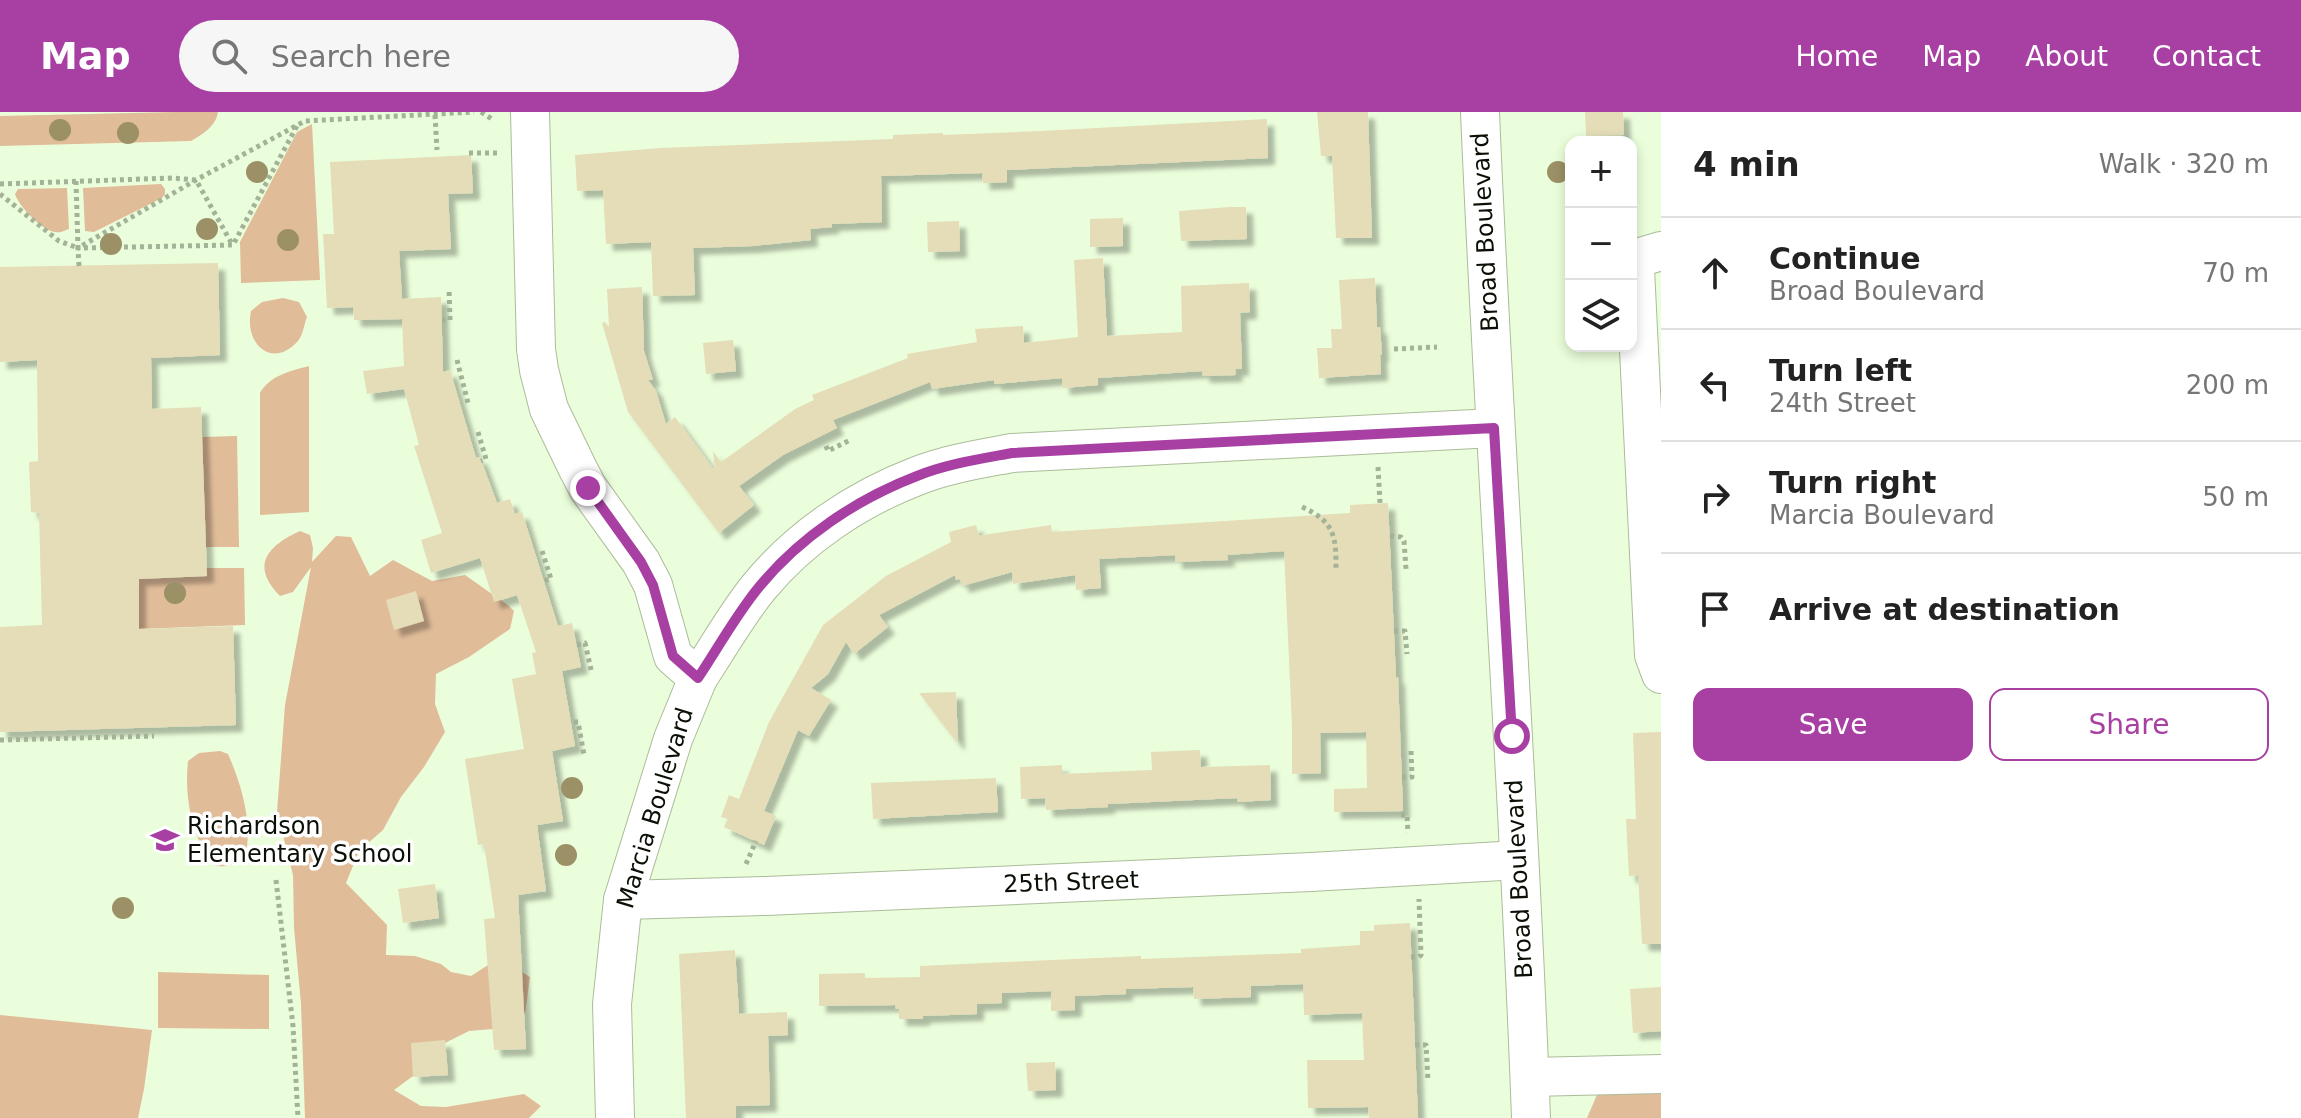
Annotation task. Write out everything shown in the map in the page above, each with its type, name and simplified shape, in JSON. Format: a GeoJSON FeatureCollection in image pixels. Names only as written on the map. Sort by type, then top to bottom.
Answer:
{"type":"FeatureCollection","features":[{"type":"Feature","properties":{"kind":"street","name":"Marcia Boulevard"},"geometry":{"type":"LineString","coordinates":[[530,112],[536,349],[549,409],[588,488],[641,562],[653,585],[673,656],[698,678],[673,739],[623,900],[612,1004],[615,1118]]}},
{"type":"Feature","properties":{"kind":"street","name":"Broad Boulevard"},"geometry":{"type":"LineString","coordinates":[[1480,112],[1531,1118]]}},
{"type":"Feature","properties":{"kind":"street"},"geometry":{"type":"LineString","coordinates":[[1661,251],[1641,257],[1635,269],[1654,655],[1661,674]]}},
{"type":"Feature","properties":{"kind":"street"},"geometry":{"type":"LineString","coordinates":[[698,678],[759,588],[807,538],[876,494],[919,475],[1012,453],[1494,428]]}},
{"type":"Feature","properties":{"kind":"street","name":"25th Street"},"geometry":{"type":"LineString","coordinates":[[623,900],[1311,872],[1519,860]]}},
{"type":"Feature","properties":{"kind":"street"},"geometry":{"type":"LineString","coordinates":[[1530,1077],[1661,1074]]}},
{"type":"Feature","properties":{"kind":"path"},"geometry":{"type":"LineString","coordinates":[[78,248],[305,121],[474,112]]}},
{"type":"Feature","properties":{"kind":"path"},"geometry":{"type":"LineString","coordinates":[[481,112],[492,119]]}},
{"type":"Feature","properties":{"kind":"path"},"geometry":{"type":"LineString","coordinates":[[435,115],[437,150]]}},
{"type":"Feature","properties":{"kind":"path"},"geometry":{"type":"LineString","coordinates":[[233,245],[298,124]]}},
{"type":"Feature","properties":{"kind":"path"},"geometry":{"type":"LineString","coordinates":[[469,153],[498,153]]}},
{"type":"Feature","properties":{"kind":"path"},"geometry":{"type":"LineString","coordinates":[[0,184],[172,178],[196,180]]}},
{"type":"Feature","properties":{"kind":"path"},"geometry":{"type":"LineString","coordinates":[[196,180],[233,245]]}},
{"type":"Feature","properties":{"kind":"path"},"geometry":{"type":"LineString","coordinates":[[76,181],[79,266]]}},
{"type":"Feature","properties":{"kind":"path"},"geometry":{"type":"LineString","coordinates":[[0,194],[59,241],[78,248],[233,245]]}},
{"type":"Feature","properties":{"kind":"path"},"geometry":{"type":"LineString","coordinates":[[442,320],[450,320],[449,288]]}},
{"type":"Feature","properties":{"kind":"path"},"geometry":{"type":"LineString","coordinates":[[1394,349],[1437,347]]}},
{"type":"Feature","properties":{"kind":"path"},"geometry":{"type":"LineString","coordinates":[[457,360],[468,403],[465,405]]}},
{"type":"Feature","properties":{"kind":"path"},"geometry":{"type":"LineString","coordinates":[[478,432],[486,459],[481,461]]}},
{"type":"Feature","properties":{"kind":"path"},"geometry":{"type":"LineString","coordinates":[[826,446],[828,451],[850,440]]}},
{"type":"Feature","properties":{"kind":"path"},"geometry":{"type":"LineString","coordinates":[[1378,467],[1380,503]]}},
{"type":"Feature","properties":{"kind":"path"},"geometry":{"type":"LineString","coordinates":[[1302,507],[1317,513],[1331,527],[1336,545],[1336,571]]}},
{"type":"Feature","properties":{"kind":"path"},"geometry":{"type":"LineString","coordinates":[[1390,536],[1401,537],[1404,541],[1406,569]]}},
{"type":"Feature","properties":{"kind":"path"},"geometry":{"type":"LineString","coordinates":[[542,551],[551,579],[543,581]]}},
{"type":"Feature","properties":{"kind":"path"},"geometry":{"type":"LineString","coordinates":[[1394,631],[1405,631],[1407,654]]}},
{"type":"Feature","properties":{"kind":"path"},"geometry":{"type":"LineString","coordinates":[[577,645],[585,643],[592,674]]}},
{"type":"Feature","properties":{"kind":"path"},"geometry":{"type":"LineString","coordinates":[[574,722],[578,722],[584,755]]}},
{"type":"Feature","properties":{"kind":"path"},"geometry":{"type":"LineString","coordinates":[[0,740],[154,736]]}},
{"type":"Feature","properties":{"kind":"path"},"geometry":{"type":"LineString","coordinates":[[1402,777],[1412,777],[1411,750]]}},
{"type":"Feature","properties":{"kind":"path"},"geometry":{"type":"LineString","coordinates":[[1401,815],[1407,815],[1409,838]]}},
{"type":"Feature","properties":{"kind":"path"},"geometry":{"type":"LineString","coordinates":[[744,869],[756,841]]}},
{"type":"Feature","properties":{"kind":"path"},"geometry":{"type":"LineString","coordinates":[[276,880],[293,1026],[298,1118]]}},
{"type":"Feature","properties":{"kind":"path"},"geometry":{"type":"LineString","coordinates":[[1411,957],[1421,955],[1419,899]]}},
{"type":"Feature","properties":{"kind":"path"},"geometry":{"type":"LineString","coordinates":[[1415,1045],[1426,1045],[1428,1081]]}},
{"type":"Feature","properties":{"kind":"shaded area"},"geometry":{"type":"Polygon","coordinates":[[[218,112],[212,125],[191,141],[0,146],[0,116],[218,112]]]}},
{"type":"Feature","properties":{"kind":"shaded area"},"geometry":{"type":"Polygon","coordinates":[[[312,124],[320,280],[241,283],[240,242],[297,132],[312,124]]]}},
{"type":"Feature","properties":{"kind":"shaded area"},"geometry":{"type":"Polygon","coordinates":[[[161,184],[165,189],[162,198],[94,232],[85,231],[83,188],[161,184]]]}},
{"type":"Feature","properties":{"kind":"shaded area"},"geometry":{"type":"Polygon","coordinates":[[[67,188],[69,229],[59,232],[50,231],[31,217],[15,194],[18,189],[67,188]]]}},
{"type":"Feature","properties":{"kind":"shaded area"},"geometry":{"type":"Polygon","coordinates":[[[283,298],[299,302],[307,317],[298,341],[279,353],[270,353],[256,343],[250,323],[251,311],[262,302],[283,298]]]}},
{"type":"Feature","properties":{"kind":"shaded area"},"geometry":{"type":"Polygon","coordinates":[[[309,366],[309,512],[260,515],[260,393],[275,378],[309,366]]]}},
{"type":"Feature","properties":{"kind":"shaded area"},"geometry":{"type":"Polygon","coordinates":[[[237,436],[239,547],[206,547],[202,437],[237,436]]]}},
{"type":"Feature","properties":{"kind":"shaded area"},"geometry":{"type":"Polygon","coordinates":[[[300,531],[310,535],[312,562],[336,536],[351,537],[370,576],[393,560],[432,581],[465,575],[514,611],[510,629],[469,657],[436,674],[435,704],[445,732],[401,797],[383,830],[359,851],[346,883],[387,925],[386,955],[415,956],[441,964],[451,972],[471,976],[499,958],[530,977],[525,1014],[493,1029],[469,1031],[431,1050],[413,1076],[394,1090],[421,1106],[446,1107],[524,1094],[541,1106],[529,1118],[305,1118],[293,875],[277,812],[285,705],[311,567],[293,592],[280,596],[271,585],[264,566],[271,550],[300,531]]]}},
{"type":"Feature","properties":{"kind":"shaded area"},"geometry":{"type":"Polygon","coordinates":[[[206,568],[244,568],[245,625],[139,629],[139,579],[206,576],[206,568]]]}},
{"type":"Feature","properties":{"kind":"shaded area"},"geometry":{"type":"Polygon","coordinates":[[[220,751],[228,754],[238,779],[248,832],[245,859],[222,866],[210,862],[198,839],[191,817],[187,784],[188,761],[199,753],[220,751]]]}},
{"type":"Feature","properties":{"kind":"shaded area"},"geometry":{"type":"Polygon","coordinates":[[[158,972],[269,975],[269,1029],[158,1028],[158,972]]]}},
{"type":"Feature","properties":{"kind":"shaded area"},"geometry":{"type":"Polygon","coordinates":[[[0,1015],[152,1030],[138,1118],[0,1118],[0,1015]]]}},
{"type":"Feature","properties":{"kind":"shaded area"},"geometry":{"type":"Polygon","coordinates":[[[1661,1089],[1661,1118],[1587,1118],[1599,1090],[1661,1089]]]}},
{"type":"Feature","properties":{"kind":"building"},"geometry":{"type":"Polygon","coordinates":[[[1317,112],[1368,112],[1372,238],[1336,238],[1332,156],[1321,156],[1317,112]]]}},
{"type":"Feature","properties":{"kind":"building"},"geometry":{"type":"Polygon","coordinates":[[[1585,112],[1623,112],[1624,135],[1586,136],[1585,112]]]}},
{"type":"Feature","properties":{"kind":"building"},"geometry":{"type":"Polygon","coordinates":[[[1267,119],[1268,158],[1007,170],[1007,182],[983,183],[982,173],[881,176],[882,222],[832,224],[832,227],[810,229],[811,240],[693,248],[695,295],[653,296],[651,242],[606,244],[603,190],[577,191],[575,155],[660,148],[893,139],[893,135],[1267,119]]]}},
{"type":"Feature","properties":{"kind":"building"},"geometry":{"type":"Polygon","coordinates":[[[471,155],[473,193],[448,194],[451,249],[399,251],[402,299],[441,297],[443,372],[450,370],[476,458],[480,457],[497,503],[510,499],[515,514],[522,512],[558,626],[572,623],[581,667],[562,671],[575,746],[552,751],[563,821],[537,825],[546,891],[518,895],[526,1049],[494,1050],[484,919],[495,918],[484,844],[478,845],[465,759],[524,749],[512,679],[536,674],[532,653],[536,652],[517,595],[494,602],[480,558],[431,573],[421,540],[442,533],[414,446],[419,445],[404,389],[367,394],[363,371],[404,366],[402,319],[354,320],[353,307],[327,308],[323,234],[334,234],[330,162],[471,155]]]}},
{"type":"Feature","properties":{"kind":"building"},"geometry":{"type":"Polygon","coordinates":[[[1246,207],[1247,239],[1181,241],[1179,211],[1246,207]]]}},
{"type":"Feature","properties":{"kind":"building"},"geometry":{"type":"Polygon","coordinates":[[[1123,218],[1123,246],[1090,247],[1090,219],[1123,218]]]}},
{"type":"Feature","properties":{"kind":"building"},"geometry":{"type":"Polygon","coordinates":[[[959,221],[960,251],[928,252],[927,222],[959,221]]]}},
{"type":"Feature","properties":{"kind":"building"},"geometry":{"type":"Polygon","coordinates":[[[1103,258],[1107,336],[1182,332],[1181,286],[1249,283],[1250,312],[1240,313],[1242,369],[1235,369],[1236,375],[1203,376],[1202,371],[1098,378],[1098,385],[1063,388],[1062,378],[994,384],[994,380],[932,389],[930,382],[833,420],[837,428],[783,455],[739,486],[754,505],[719,533],[628,412],[602,323],[609,327],[607,289],[642,287],[644,351],[653,380],[648,380],[656,391],[666,424],[675,417],[715,471],[713,451],[721,462],[795,409],[814,400],[812,395],[908,358],[907,354],[977,342],[975,329],[1023,326],[1024,343],[1078,337],[1074,260],[1103,258]]]}},
{"type":"Feature","properties":{"kind":"building"},"geometry":{"type":"Polygon","coordinates":[[[218,263],[220,355],[151,358],[152,409],[201,407],[207,576],[139,579],[139,629],[233,626],[236,725],[0,732],[0,627],[42,625],[39,513],[31,512],[29,462],[38,461],[37,360],[0,362],[0,267],[218,263]]]}},
{"type":"Feature","properties":{"kind":"building"},"geometry":{"type":"Polygon","coordinates":[[[1375,278],[1381,374],[1319,378],[1317,348],[1332,348],[1331,329],[1342,329],[1339,280],[1375,278]]]}},
{"type":"Feature","properties":{"kind":"building"},"geometry":{"type":"Polygon","coordinates":[[[733,340],[736,371],[706,374],[703,343],[733,340]]]}},
{"type":"Feature","properties":{"kind":"building"},"geometry":{"type":"Polygon","coordinates":[[[1388,503],[1403,811],[1334,812],[1334,789],[1367,788],[1366,732],[1320,733],[1321,773],[1292,774],[1284,551],[1227,555],[1228,560],[1175,562],[1175,555],[1099,559],[1101,588],[1076,590],[1075,575],[1013,584],[1012,572],[962,586],[955,575],[879,615],[888,627],[854,654],[846,642],[828,674],[811,688],[831,700],[809,736],[798,730],[764,811],[776,816],[764,845],[724,827],[728,819],[721,817],[729,795],[739,799],[769,722],[823,625],[886,576],[951,542],[949,532],[976,525],[979,535],[983,535],[1051,525],[1052,532],[1350,513],[1350,505],[1388,503]]]}},
{"type":"Feature","properties":{"kind":"building"},"geometry":{"type":"Polygon","coordinates":[[[416,591],[424,621],[394,630],[386,600],[416,591]]]}},
{"type":"Feature","properties":{"kind":"building"},"geometry":{"type":"Polygon","coordinates":[[[956,692],[958,744],[919,693],[956,692]]]}},
{"type":"Feature","properties":{"kind":"building"},"geometry":{"type":"Polygon","coordinates":[[[1661,732],[1661,944],[1642,944],[1638,875],[1629,876],[1626,819],[1636,819],[1633,733],[1661,732]]]}},
{"type":"Feature","properties":{"kind":"building"},"geometry":{"type":"Polygon","coordinates":[[[1200,750],[1201,767],[1270,765],[1271,800],[1238,802],[1237,798],[1046,810],[1045,798],[1021,799],[1020,767],[1062,765],[1062,774],[1152,770],[1151,752],[1200,750]]]}},
{"type":"Feature","properties":{"kind":"building"},"geometry":{"type":"Polygon","coordinates":[[[996,778],[998,812],[873,819],[871,783],[996,778]]]}},
{"type":"Feature","properties":{"kind":"building"},"geometry":{"type":"Polygon","coordinates":[[[435,884],[439,918],[403,923],[398,889],[435,884]]]}},
{"type":"Feature","properties":{"kind":"building"},"geometry":{"type":"Polygon","coordinates":[[[1410,923],[1418,1118],[1369,1118],[1368,1107],[1308,1108],[1307,1060],[1364,1060],[1362,1013],[1304,1015],[1303,984],[1251,986],[1251,997],[1194,999],[1193,987],[1126,989],[1126,994],[1075,996],[1075,1010],[1051,1011],[1051,991],[1002,993],[1002,1003],[977,1004],[977,1014],[923,1016],[923,1019],[899,1019],[899,1009],[895,1005],[819,1006],[819,974],[865,973],[865,978],[920,977],[920,966],[1141,956],[1141,959],[1301,953],[1301,949],[1360,945],[1360,931],[1374,931],[1374,925],[1410,923]]]}},
{"type":"Feature","properties":{"kind":"building"},"geometry":{"type":"Polygon","coordinates":[[[735,950],[739,1014],[787,1012],[788,1035],[768,1036],[770,1105],[736,1106],[736,1118],[686,1118],[679,954],[735,950]]]}},
{"type":"Feature","properties":{"kind":"building"},"geometry":{"type":"Polygon","coordinates":[[[1661,987],[1661,1031],[1633,1033],[1630,989],[1661,987]]]}},
{"type":"Feature","properties":{"kind":"building"},"geometry":{"type":"Polygon","coordinates":[[[445,1040],[448,1075],[413,1077],[411,1043],[445,1040]]]}},
{"type":"Feature","properties":{"kind":"building"},"geometry":{"type":"Polygon","coordinates":[[[1055,1062],[1056,1090],[1028,1091],[1026,1063],[1055,1062]]]}},
{"type":"Feature","properties":{"kind":"place","name":"Richardson Elementary School"},"geometry":{"type":"Point","coordinates":[165,840]}},
{"type":"Feature","properties":{"kind":"route"},"geometry":{"type":"LineString","coordinates":[[588,488],[641,562],[653,585],[673,656],[698,678],[759,588],[807,538],[876,494],[919,475],[1012,453],[1494,428],[1512,736]]}}]}
